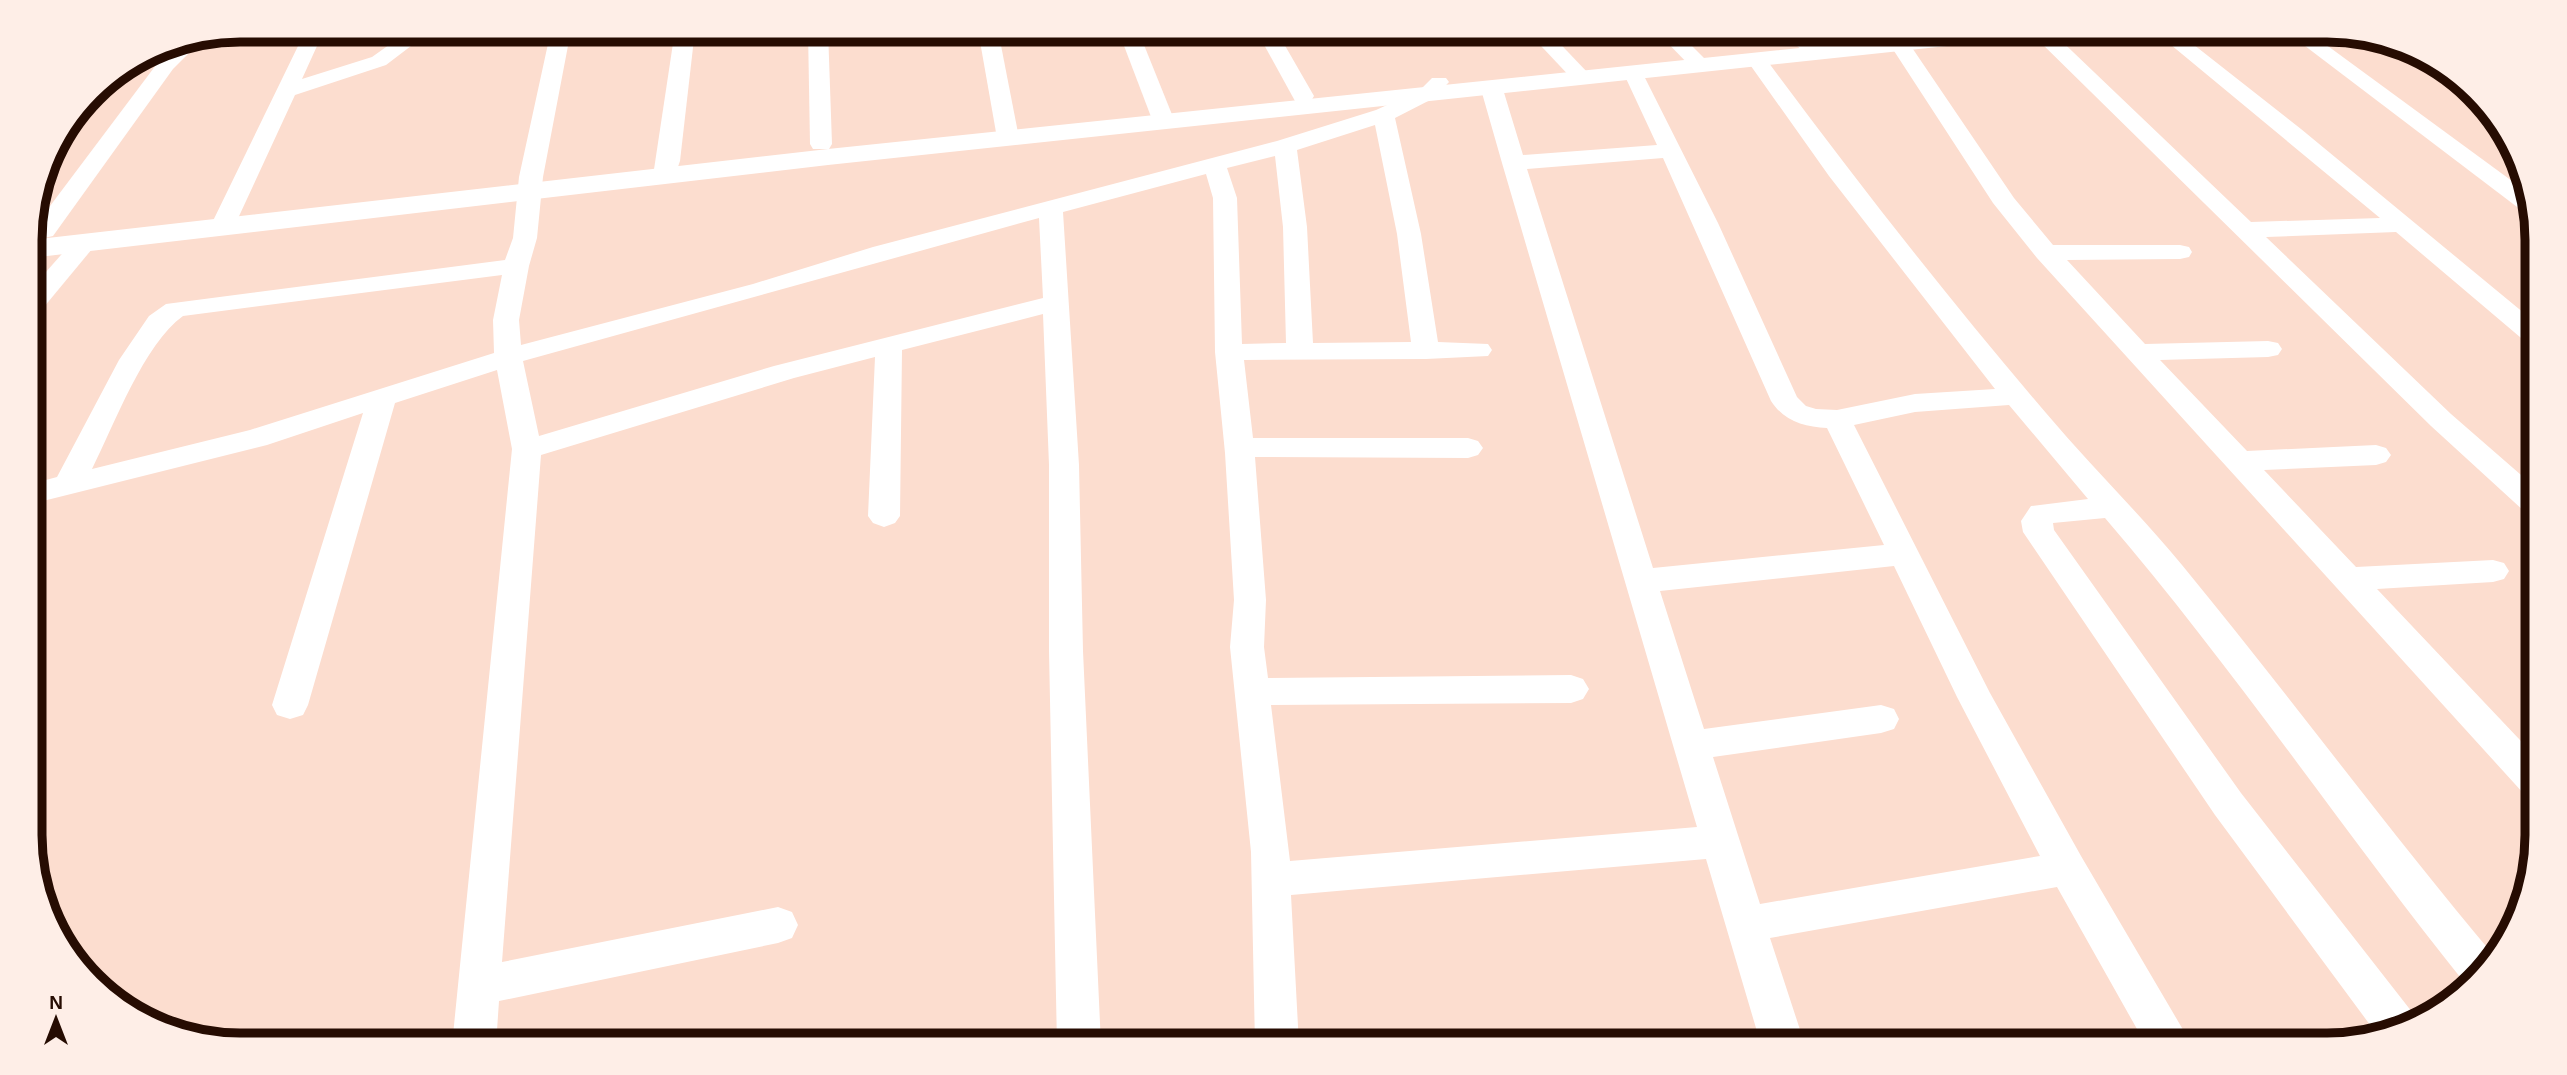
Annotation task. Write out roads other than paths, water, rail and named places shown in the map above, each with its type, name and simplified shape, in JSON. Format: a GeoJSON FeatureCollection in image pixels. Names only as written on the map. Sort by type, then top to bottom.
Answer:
{"type":"FeatureCollection","features":[{"type":"Feature","properties":{"kind":"main road"},"geometry":{"type":"LineString","coordinates":[[1162,116],[1303,96],[1491,86],[1576,72],[1633,72],[1806,42]]}},
{"type":"Feature","properties":{"kind":"main road"},"geometry":{"type":"LineString","coordinates":[[42,237],[225,220],[667,169],[1576,72],[1695,60],[1756,59],[1806,42]]}},
{"type":"Feature","properties":{"kind":"main road"},"geometry":{"type":"LineString","coordinates":[[667,169],[821,144],[1007,132]]}},
{"type":"Feature","properties":{"kind":"main road"},"geometry":{"type":"LineString","coordinates":[[42,239],[85,243],[225,220]]}},
{"type":"Feature","properties":{"kind":"street"},"geometry":{"type":"LineString","coordinates":[[286,91],[379,61],[405,42]]}},
{"type":"Feature","properties":{"kind":"street"},"geometry":{"type":"LineString","coordinates":[[475,1033],[527,449],[508,357],[506,320],[516,266],[525,238],[530,185],[559,42]]}},
{"type":"Feature","properties":{"kind":"street"},"geometry":{"type":"LineString","coordinates":[[667,169],[683,42]]}},
{"type":"Feature","properties":{"kind":"street"},"geometry":{"type":"LineString","coordinates":[[818,42],[821,144]]}},
{"type":"Feature","properties":{"kind":"street"},"geometry":{"type":"LineString","coordinates":[[990,42],[1007,132]]}},
{"type":"Feature","properties":{"kind":"street"},"geometry":{"type":"LineString","coordinates":[[1133,42],[1162,116]]}},
{"type":"Feature","properties":{"kind":"street"},"geometry":{"type":"LineString","coordinates":[[1273,42],[1303,96]]}},
{"type":"Feature","properties":{"kind":"street"},"geometry":{"type":"LineString","coordinates":[[1547,42],[1576,72]]}},
{"type":"Feature","properties":{"kind":"street"},"geometry":{"type":"LineString","coordinates":[[1677,42],[1695,60]]}},
{"type":"Feature","properties":{"kind":"street"},"geometry":{"type":"LineString","coordinates":[[1898,42],[2005,203],[2046,253],[2525,770]]}},
{"type":"Feature","properties":{"kind":"street"},"geometry":{"type":"LineString","coordinates":[[2065,42],[2244,230],[2441,420],[2525,495]]}},
{"type":"Feature","properties":{"kind":"street"},"geometry":{"type":"LineString","coordinates":[[2178,42],[2525,328]]}},
{"type":"Feature","properties":{"kind":"street"},"geometry":{"type":"LineString","coordinates":[[2310,42],[2520,198]]}},
{"type":"Feature","properties":{"kind":"street"},"geometry":{"type":"LineString","coordinates":[[225,220],[307,46]]}},
{"type":"Feature","properties":{"kind":"street"},"geometry":{"type":"LineString","coordinates":[[42,229],[152,83],[180,52]]}},
{"type":"Feature","properties":{"kind":"street"},"geometry":{"type":"LineString","coordinates":[[164,57],[176,56]]}},
{"type":"Feature","properties":{"kind":"street"},"geometry":{"type":"LineString","coordinates":[[1756,59],[1861,202],[2016,396],[2170,572],[2414,890],[2476,965]]}},
{"type":"Feature","properties":{"kind":"street"},"geometry":{"type":"LineString","coordinates":[[1633,72],[1672,151],[1785,401],[1796,412],[1837,419],[1915,403],[2016,396]]}},
{"type":"Feature","properties":{"kind":"street"},"geometry":{"type":"LineString","coordinates":[[1491,86],[1779,1033]]}},
{"type":"Feature","properties":{"kind":"street"},"geometry":{"type":"LineString","coordinates":[[42,491],[257,438],[508,357],[762,289],[882,252],[1285,146],[1384,115],[1433,88]]}},
{"type":"Feature","properties":{"kind":"street"},"geometry":{"type":"LineString","coordinates":[[1384,115],[1409,234],[1426,351]]}},
{"type":"Feature","properties":{"kind":"street"},"geometry":{"type":"LineString","coordinates":[[1285,146],[1295,227],[1300,352]]}},
{"type":"Feature","properties":{"kind":"street"},"geometry":{"type":"LineString","coordinates":[[1513,163],[1672,151]]}},
{"type":"Feature","properties":{"kind":"street"},"geometry":{"type":"LineString","coordinates":[[1215,165],[1225,198],[1229,352],[1250,600],[1247,647],[1271,880],[1277,1033]]}},
{"type":"Feature","properties":{"kind":"street"},"geometry":{"type":"LineString","coordinates":[[1051,208],[1064,465],[1066,651],[1079,1033]]}},
{"type":"Feature","properties":{"kind":"street"},"geometry":{"type":"LineString","coordinates":[[2244,230],[2402,225]]}},
{"type":"Feature","properties":{"kind":"street"},"geometry":{"type":"LineString","coordinates":[[42,293],[85,243]]}},
{"type":"Feature","properties":{"kind":"street"},"geometry":{"type":"LineString","coordinates":[[2046,253],[2180,252]]}},
{"type":"Feature","properties":{"kind":"street"},"geometry":{"type":"LineString","coordinates":[[69,484],[133,360],[164,315],[190,307],[516,266]]}},
{"type":"Feature","properties":{"kind":"street"},"geometry":{"type":"LineString","coordinates":[[527,449],[784,372],[1054,303]]}},
{"type":"Feature","properties":{"kind":"street"},"geometry":{"type":"LineString","coordinates":[[884,516],[889,345]]}},
{"type":"Feature","properties":{"kind":"street"},"geometry":{"type":"LineString","coordinates":[[2138,352],[2268,349]]}},
{"type":"Feature","properties":{"kind":"street"},"geometry":{"type":"LineString","coordinates":[[1229,352],[1478,350]]}},
{"type":"Feature","properties":{"kind":"street"},"geometry":{"type":"LineString","coordinates":[[290,705],[382,398]]}},
{"type":"Feature","properties":{"kind":"street"},"geometry":{"type":"LineString","coordinates":[[1837,419],[1902,554],[2067,868],[2163,1033]]}},
{"type":"Feature","properties":{"kind":"street"},"geometry":{"type":"LineString","coordinates":[[1239,447],[1468,448]]}},
{"type":"Feature","properties":{"kind":"street"},"geometry":{"type":"LineString","coordinates":[[2239,461],[2376,455]]}},
{"type":"Feature","properties":{"kind":"street"},"geometry":{"type":"LineString","coordinates":[[2113,507],[2042,513],[2037,522],[2039,531],[2228,804],[2393,1021]]}},
{"type":"Feature","properties":{"kind":"street"},"geometry":{"type":"LineString","coordinates":[[1642,581],[1902,554]]}},
{"type":"Feature","properties":{"kind":"street"},"geometry":{"type":"LineString","coordinates":[[2348,579],[2493,571]]}},
{"type":"Feature","properties":{"kind":"street"},"geometry":{"type":"LineString","coordinates":[[1252,692],[1571,689]]}},
{"type":"Feature","properties":{"kind":"street"},"geometry":{"type":"LineString","coordinates":[[1692,746],[1881,719]]}},
{"type":"Feature","properties":{"kind":"street"},"geometry":{"type":"LineString","coordinates":[[1271,880],[1721,841]]}},
{"type":"Feature","properties":{"kind":"street"},"geometry":{"type":"LineString","coordinates":[[1746,924],[2067,868]]}},
{"type":"Feature","properties":{"kind":"street"},"geometry":{"type":"LineString","coordinates":[[478,986],[778,925]]}}]}
